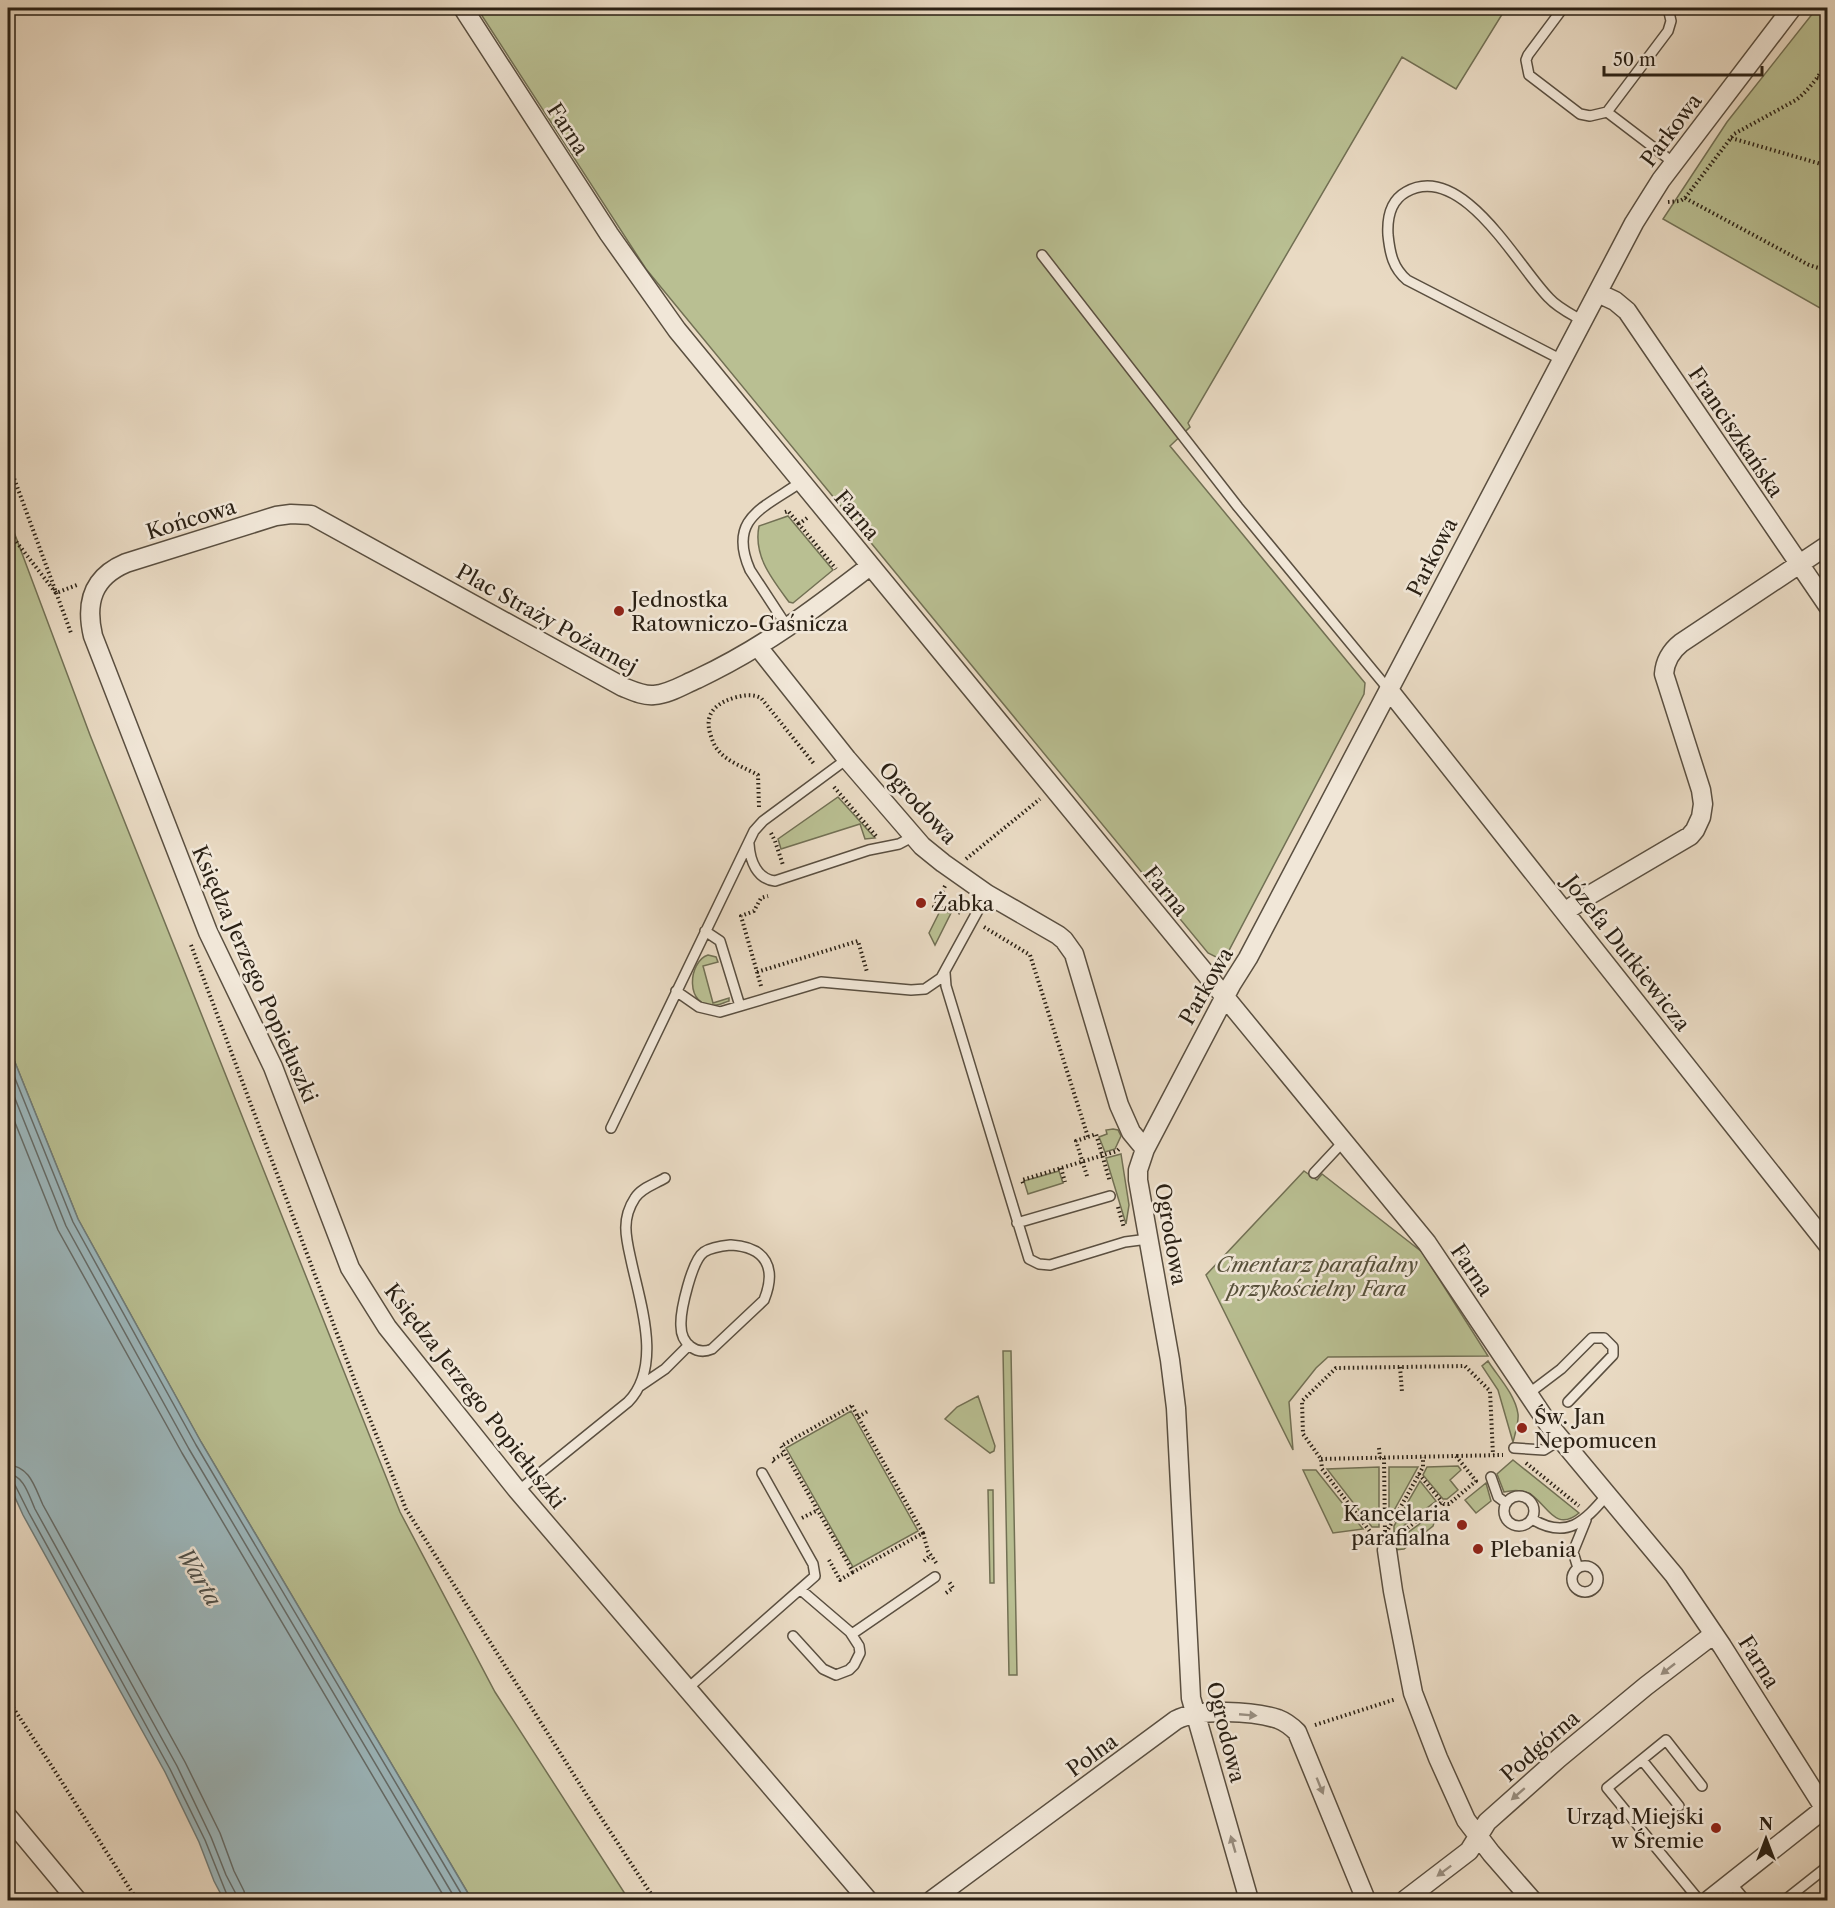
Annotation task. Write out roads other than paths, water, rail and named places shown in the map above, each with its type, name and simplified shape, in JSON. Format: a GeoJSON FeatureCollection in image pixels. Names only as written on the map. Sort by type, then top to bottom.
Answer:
{"type":"FeatureCollection","features":[{"type":"Feature","properties":{"kind":"street","name":"Farna"},"geometry":{"type":"LineString","coordinates":[[463,8],[646,289],[677,330],[1432,1250],[1560,1440],[1666,1563],[1714,1634],[1826,1811]]}},
{"type":"Feature","properties":{"kind":"street","name":"Parkowa"},"geometry":{"type":"LineString","coordinates":[[1145,1149],[1224,998],[1248,958],[1634,223],[1674,163],[1792,8]]}},
{"type":"Feature","properties":{"kind":"street","name":"Franciszkańska"},"geometry":{"type":"LineString","coordinates":[[1598,292],[1627,311],[1827,606]]}},
{"type":"Feature","properties":{"kind":"street","name":"Plac Straży Pożarnej"},"geometry":{"type":"LineString","coordinates":[[291,514],[320,518],[612,681],[634,692],[654,695],[672,691],[758,647],[788,628],[870,566]]}},
{"type":"Feature","properties":{"kind":"street","name":"Końcowa"},"geometry":{"type":"LineString","coordinates":[[107,573],[126,563],[262,520],[291,514]]}},
{"type":"Feature","properties":{"kind":"street"},"geometry":{"type":"LineString","coordinates":[[1566,911],[1684,840],[1695,830],[1701,817],[1703,798],[1667,688],[1664,674],[1666,662],[1681,643],[1827,545]]}},
{"type":"Feature","properties":{"kind":"street","name":"Księdza Jerzego Popiełuszki"},"geometry":{"type":"LineString","coordinates":[[107,573],[95,589],[92,600],[90,612],[93,636],[208,932],[273,1066],[350,1268],[387,1326],[518,1491],[868,1900]]}},
{"type":"Feature","properties":{"kind":"street","name":"Ogrodowa"},"geometry":{"type":"LineString","coordinates":[[758,647],[848,759],[914,836],[943,863],[987,894],[1058,935],[1070,946],[1077,962],[1119,1105],[1131,1132],[1145,1149],[1138,1170],[1138,1180],[1170,1360],[1176,1408],[1190,1691],[1194,1714],[1249,1900]]}},
{"type":"Feature","properties":{"kind":"street","name":"Józefa Dutkiewicza"},"geometry":{"type":"LineString","coordinates":[[1389,690],[1566,911],[1827,1245]]}},
{"type":"Feature","properties":{"kind":"street"},"geometry":{"type":"LineString","coordinates":[[1387,1544],[1395,1601],[1417,1706],[1454,1796],[1478,1837],[1532,1900]]}},
{"type":"Feature","properties":{"kind":"street","name":"Podgórna"},"geometry":{"type":"LineString","coordinates":[[1405,1900],[1469,1851],[1491,1817],[1559,1758],[1646,1686],[1714,1634]]}},
{"type":"Feature","properties":{"kind":"street","name":"Polna"},"geometry":{"type":"LineString","coordinates":[[932,1900],[1176,1720],[1194,1714],[1238,1714],[1266,1716],[1305,1729],[1366,1900]]}},
{"type":"Feature","properties":{"kind":"street"},"geometry":{"type":"LineString","coordinates":[[1708,1900],[1826,1811]]}},
{"type":"Feature","properties":{"kind":"street"},"geometry":{"type":"LineString","coordinates":[[8,1817],[77,1900]]}},
{"type":"Feature","properties":{"kind":"lane"},"geometry":{"type":"LineString","coordinates":[[1563,8],[1528,55],[1526,60],[1529,75],[1580,114],[1590,116],[1607,111],[1668,31],[1671,21],[1668,8]]}},
{"type":"Feature","properties":{"kind":"lane"},"geometry":{"type":"LineString","coordinates":[[1607,111],[1674,163]]}},
{"type":"Feature","properties":{"kind":"lane"},"geometry":{"type":"LineString","coordinates":[[1562,360],[1407,280],[1399,273],[1391,255],[1388,229],[1391,208],[1396,200],[1412,189],[1424,187],[1437,187],[1461,198],[1498,234],[1549,298],[1583,321]]}},
{"type":"Feature","properties":{"kind":"lane"},"geometry":{"type":"LineString","coordinates":[[1042,255],[1238,507],[1389,690]]}},
{"type":"Feature","properties":{"kind":"lane"},"geometry":{"type":"LineString","coordinates":[[788,628],[750,570],[746,562],[742,537],[749,520],[801,482]]}},
{"type":"Feature","properties":{"kind":"lane"},"geometry":{"type":"LineString","coordinates":[[611,1128],[754,831],[763,820],[848,759]]}},
{"type":"Feature","properties":{"kind":"lane"},"geometry":{"type":"LineString","coordinates":[[749,843],[751,856],[758,871],[763,877],[775,881],[869,849],[899,844],[914,836]]}},
{"type":"Feature","properties":{"kind":"lane"},"geometry":{"type":"LineString","coordinates":[[676,991],[706,1010],[720,1012],[820,982],[911,990],[925,989],[937,983],[945,972],[987,894]]}},
{"type":"Feature","properties":{"kind":"lane"},"geometry":{"type":"LineString","coordinates":[[705,931],[720,941],[740,1006]]}},
{"type":"Feature","properties":{"kind":"lane"},"geometry":{"type":"LineString","coordinates":[[945,972],[946,987],[1029,1259],[1039,1264],[1050,1265],[1128,1242],[1148,1239]]}},
{"type":"Feature","properties":{"kind":"lane"},"geometry":{"type":"LineString","coordinates":[[1314,1173],[1343,1142]]}},
{"type":"Feature","properties":{"kind":"lane"},"geometry":{"type":"LineString","coordinates":[[640,1387],[646,1367],[647,1340],[625,1221],[635,1197],[647,1187],[665,1178]]}},
{"type":"Feature","properties":{"kind":"lane"},"geometry":{"type":"LineString","coordinates":[[1017,1223],[1112,1193]]}},
{"type":"Feature","properties":{"kind":"lane"},"geometry":{"type":"LineString","coordinates":[[724,1246],[746,1246],[758,1252],[764,1257],[769,1269],[769,1286],[764,1300],[712,1349],[700,1352],[689,1345],[683,1338],[680,1326],[692,1272],[700,1256],[711,1249],[724,1246]]}},
{"type":"Feature","properties":{"kind":"lane"},"geometry":{"type":"LineString","coordinates":[[1528,1394],[1561,1370],[1592,1338],[1604,1338],[1613,1347],[1613,1355],[1568,1402]]}},
{"type":"Feature","properties":{"kind":"lane"},"geometry":{"type":"LineString","coordinates":[[518,1491],[628,1402],[640,1387],[665,1369],[689,1345]]}},
{"type":"Feature","properties":{"kind":"lane"},"geometry":{"type":"LineString","coordinates":[[1515,1453],[1544,1449],[1560,1440]]}},
{"type":"Feature","properties":{"kind":"lane"},"geometry":{"type":"LineString","coordinates":[[688,1688],[813,1579],[815,1568],[762,1473]]}},
{"type":"Feature","properties":{"kind":"lane"},"geometry":{"type":"LineString","coordinates":[[1491,1477],[1498,1497],[1506,1503]]}},
{"type":"Feature","properties":{"kind":"lane"},"geometry":{"type":"LineString","coordinates":[[1578,1568],[1573,1552],[1588,1517],[1607,1495]]}},
{"type":"Feature","properties":{"kind":"lane"},"geometry":{"type":"LineString","coordinates":[[1518,1496],[1527,1499],[1533,1506],[1532,1519],[1524,1525],[1511,1524],[1505,1517],[1506,1503],[1518,1496]]}},
{"type":"Feature","properties":{"kind":"lane"},"geometry":{"type":"LineString","coordinates":[[1532,1519],[1557,1527],[1572,1526],[1588,1517]]}},
{"type":"Feature","properties":{"kind":"lane"},"geometry":{"type":"LineString","coordinates":[[852,1634],[936,1577]]}},
{"type":"Feature","properties":{"kind":"lane"},"geometry":{"type":"LineString","coordinates":[[794,1636],[823,1669],[836,1675],[849,1670],[858,1659],[859,1646],[852,1634],[801,1590]]}},
{"type":"Feature","properties":{"kind":"lane"},"geometry":{"type":"LineString","coordinates":[[1699,1900],[1607,1788],[1666,1740],[1702,1786]]}},
{"type":"Feature","properties":{"kind":"lane"},"geometry":{"type":"LineString","coordinates":[[1642,1760],[1679,1806]]}},
{"type":"Feature","properties":{"kind":"lane"},"geometry":{"type":"LineString","coordinates":[[1785,1900],[1827,1866]]}},
{"type":"Feature","properties":{"kind":"lane"},"geometry":{"type":"LineString","coordinates":[[1731,1883],[1745,1900]]}},
{"type":"Feature","properties":{"kind":"water","name":"Warta"},"geometry":{"type":"Polygon","coordinates":[[[8,1045],[78,1219],[201,1442],[472,1900],[224,1900],[165,1772],[23,1515],[8,1482],[8,1045]]]}},
{"type":"Feature","properties":{"kind":"place","name":"Jednostka Ratowniczo-Gaśnicza"},"geometry":{"type":"Point","coordinates":[619,611]}},
{"type":"Feature","properties":{"kind":"place","name":"Żabka"},"geometry":{"type":"Point","coordinates":[921,903]}},
{"type":"Feature","properties":{"kind":"place","name":"Św. Jan Nepomucen"},"geometry":{"type":"Point","coordinates":[1522,1428]}},
{"type":"Feature","properties":{"kind":"place","name":"Kancelaria parafialna"},"geometry":{"type":"Point","coordinates":[1462,1525]}},
{"type":"Feature","properties":{"kind":"place","name":"Plebania"},"geometry":{"type":"Point","coordinates":[1478,1549]}},
{"type":"Feature","properties":{"kind":"place","name":"Urząd Miejski w Śremie"},"geometry":{"type":"Point","coordinates":[1716,1828]}},
{"type":"Feature","properties":{"kind":"park label","name":"Cmentarz parafialny przykościelny Fara"},"geometry":{"type":"Point","coordinates":[1317,1276]}}]}
